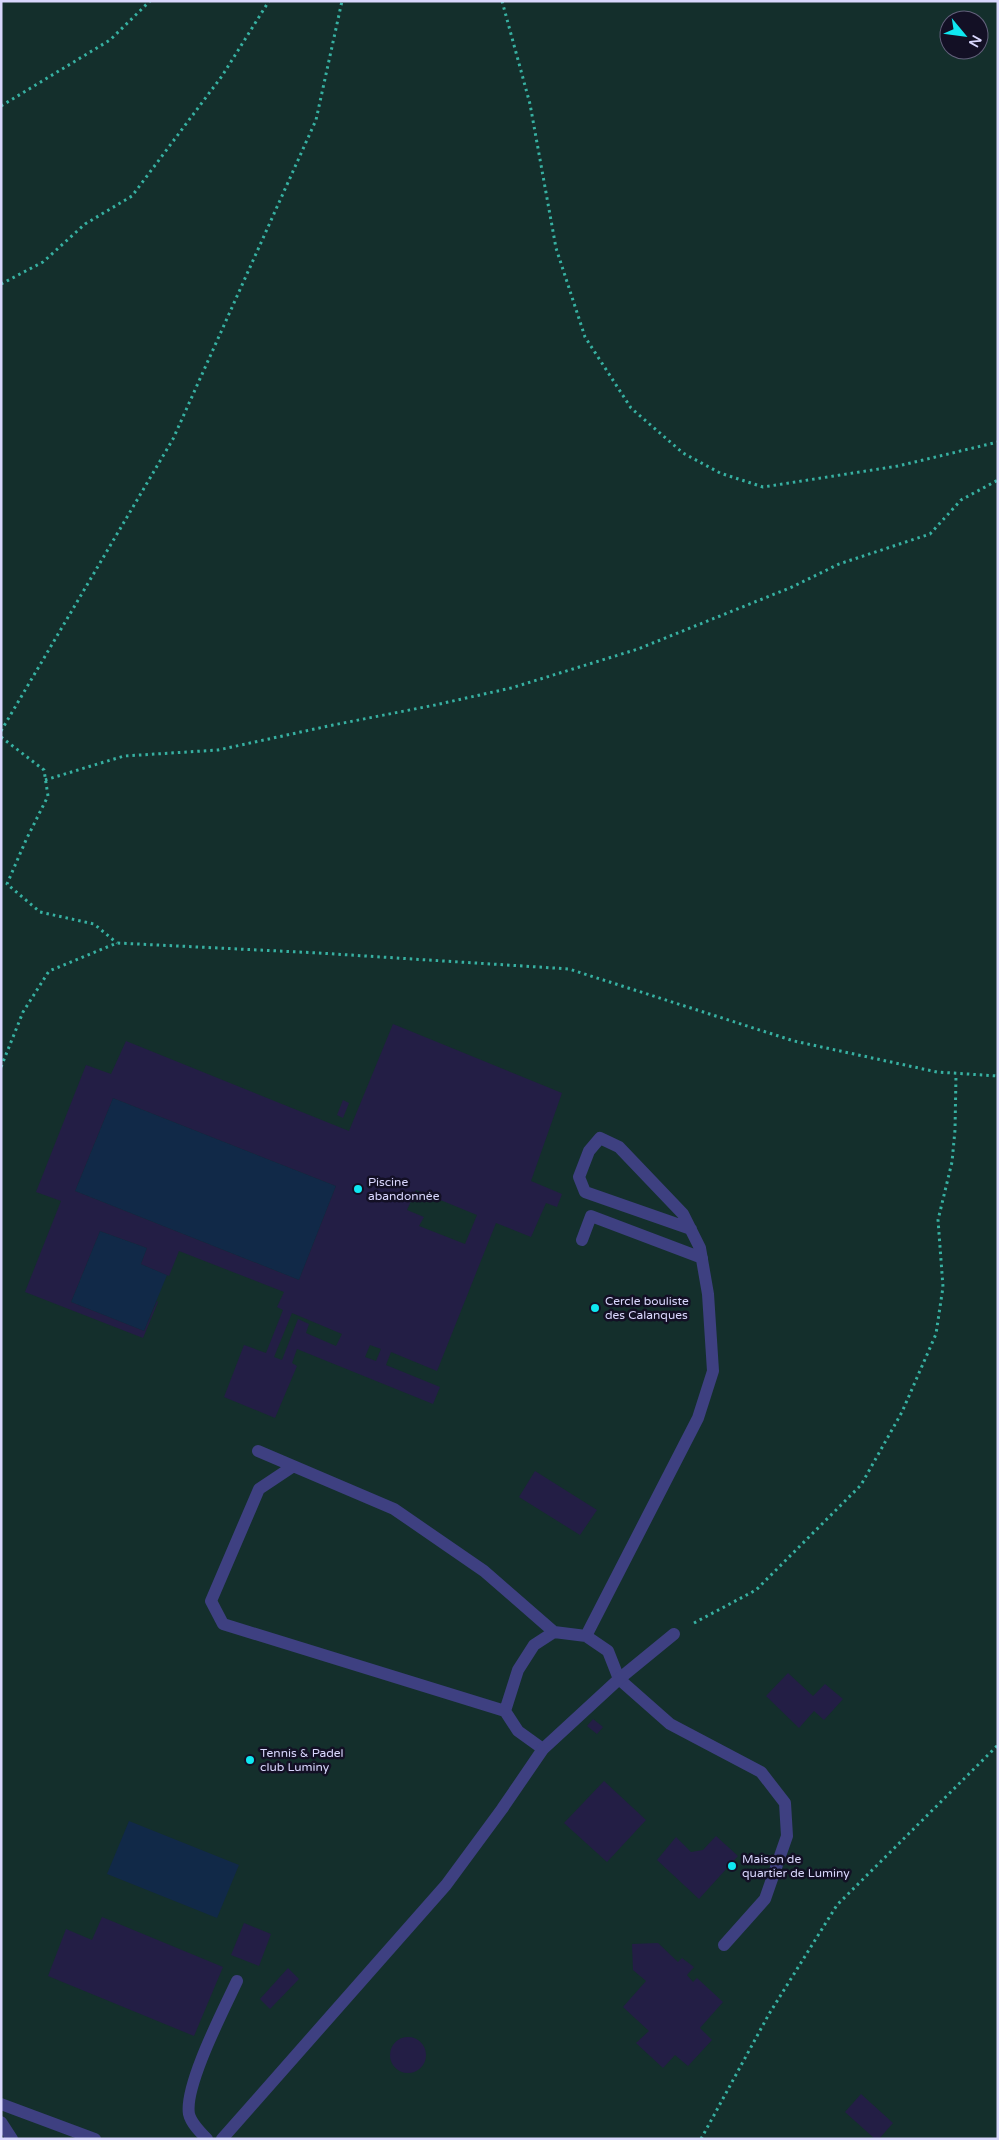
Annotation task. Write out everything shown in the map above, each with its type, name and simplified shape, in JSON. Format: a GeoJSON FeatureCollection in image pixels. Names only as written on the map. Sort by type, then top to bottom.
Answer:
{"type":"FeatureCollection","features":[{"type":"Feature","properties":{"kind":"street"},"geometry":{"type":"LineString","coordinates":[[586,1636],[698,1418],[713,1371],[708,1294],[702,1258],[700,1248],[691,1229],[683,1214],[620,1147],[600,1138],[589,1150],[579,1177],[585,1192],[691,1229]]}},
{"type":"Feature","properties":{"kind":"street"},"geometry":{"type":"LineString","coordinates":[[582,1240],[591,1216],[702,1258]]}},
{"type":"Feature","properties":{"kind":"street"},"geometry":{"type":"LineString","coordinates":[[258,1451],[394,1510],[484,1571],[554,1632],[586,1636],[608,1651],[619,1679],[670,1724],[762,1772],[785,1803],[787,1836],[765,1899],[724,1945]]}},
{"type":"Feature","properties":{"kind":"street"},"geometry":{"type":"LineString","coordinates":[[292,1466],[260,1489],[252,1506],[211,1601],[223,1624],[505,1711],[518,1731],[543,1749]]}},
{"type":"Feature","properties":{"kind":"street"},"geometry":{"type":"LineString","coordinates":[[505,1711],[518,1670],[534,1645],[554,1632]]}},
{"type":"Feature","properties":{"kind":"street"},"geometry":{"type":"LineString","coordinates":[[222,2139],[446,1885],[543,1749],[619,1679],[674,1634]]}},
{"type":"Feature","properties":{"kind":"street"},"geometry":{"type":"LineString","coordinates":[[207,2139],[198,2130],[189,2114],[193,2080],[237,1981]]}},
{"type":"Feature","properties":{"kind":"street"},"geometry":{"type":"LineString","coordinates":[[1,2104],[95,2139]]}},
{"type":"Feature","properties":{"kind":"street"},"geometry":{"type":"LineString","coordinates":[[1,2122],[12,2139]]}},
{"type":"Feature","properties":{"kind":"path"},"geometry":{"type":"LineString","coordinates":[[1,106],[110,40],[150,1]]}},
{"type":"Feature","properties":{"kind":"path"},"geometry":{"type":"LineString","coordinates":[[1,284],[43,262],[85,224],[132,196],[222,76],[269,1]]}},
{"type":"Feature","properties":{"kind":"path"},"geometry":{"type":"LineString","coordinates":[[1,731],[173,439],[316,120],[342,1]]}},
{"type":"Feature","properties":{"kind":"path"},"geometry":{"type":"LineString","coordinates":[[502,1],[530,104],[556,248],[585,337],[631,408],[683,453],[720,473],[763,487],[898,466],[998,442]]}},
{"type":"Feature","properties":{"kind":"path"},"geometry":{"type":"LineString","coordinates":[[45,780],[124,756],[218,750],[333,725],[435,706],[511,688],[638,649],[792,587],[839,564],[930,534],[961,500],[998,480]]}},
{"type":"Feature","properties":{"kind":"path"},"geometry":{"type":"LineString","coordinates":[[1,737],[44,770],[48,796],[7,884],[40,912],[94,924],[117,943]]}},
{"type":"Feature","properties":{"kind":"path"},"geometry":{"type":"LineString","coordinates":[[1,1067],[23,1012],[49,971],[117,943],[319,953],[569,969],[794,1041],[956,1075],[998,1076]]}},
{"type":"Feature","properties":{"kind":"path"},"geometry":{"type":"LineString","coordinates":[[674,1634],[756,1590],[861,1485],[902,1412],[936,1334],[943,1286],[938,1220],[952,1162],[955,1130],[956,1075]]}},
{"type":"Feature","properties":{"kind":"path"},"geometry":{"type":"LineString","coordinates":[[701,2139],[769,2014],[837,1905],[998,1745]]}},
{"type":"Feature","properties":{"kind":"green space"},"geometry":{"type":"Polygon","coordinates":[[[1,1],[998,1],[998,2139],[1,2139],[1,1]]]}},
{"type":"Feature","properties":{"kind":"water"},"geometry":{"type":"Polygon","coordinates":[[[113,1098],[336,1186],[299,1280],[75,1191],[113,1098]]]}},
{"type":"Feature","properties":{"kind":"water"},"geometry":{"type":"Polygon","coordinates":[[[100,1231],[147,1248],[141,1264],[167,1275],[144,1331],[71,1302],[100,1231]]]}},
{"type":"Feature","properties":{"kind":"water"},"geometry":{"type":"Polygon","coordinates":[[[129,1821],[239,1865],[217,1918],[107,1874],[129,1821]]]}},
{"type":"Feature","properties":{"kind":"building"},"geometry":{"type":"Polygon","coordinates":[[[393,1024],[562,1093],[531,1181],[562,1194],[557,1207],[546,1203],[531,1237],[496,1223],[437,1371],[391,1352],[386,1365],[440,1387],[433,1404],[297,1349],[292,1363],[297,1366],[275,1418],[224,1397],[244,1345],[266,1353],[283,1310],[277,1307],[284,1292],[179,1251],[169,1276],[141,1264],[147,1248],[100,1231],[71,1302],[144,1331],[157,1301],[143,1338],[25,1292],[61,1201],[36,1192],[86,1065],[111,1074],[126,1041],[349,1131],[393,1024]],[[113,1098],[75,1191],[299,1280],[336,1186],[113,1098]],[[416,1190],[407,1210],[424,1217],[419,1226],[465,1244],[477,1215],[416,1190]],[[292,1313],[274,1357],[282,1360],[298,1319],[309,1324],[306,1333],[336,1346],[342,1334],[292,1313]],[[370,1345],[365,1357],[376,1361],[381,1349],[370,1345]]]}},
{"type":"Feature","properties":{"kind":"building"},"geometry":{"type":"Polygon","coordinates":[[[343,1100],[349,1103],[343,1118],[337,1115],[343,1100]]]}},
{"type":"Feature","properties":{"kind":"building"},"geometry":{"type":"Polygon","coordinates":[[[535,1471],[597,1510],[580,1535],[519,1497],[535,1471]]]}},
{"type":"Feature","properties":{"kind":"building"},"geometry":{"type":"Polygon","coordinates":[[[788,1673],[813,1696],[825,1684],[843,1699],[824,1720],[814,1711],[799,1728],[766,1696],[788,1673]]]}},
{"type":"Feature","properties":{"kind":"building"},"geometry":{"type":"Polygon","coordinates":[[[593,1719],[603,1727],[597,1734],[587,1726],[593,1719]]]}},
{"type":"Feature","properties":{"kind":"building"},"geometry":{"type":"Polygon","coordinates":[[[604,1781],[646,1820],[607,1862],[564,1823],[604,1781]]]}},
{"type":"Feature","properties":{"kind":"building"},"geometry":{"type":"Polygon","coordinates":[[[716,1836],[738,1856],[699,1899],[657,1860],[676,1837],[691,1852],[703,1850],[716,1836]]]}},
{"type":"Feature","properties":{"kind":"building"},"geometry":{"type":"Polygon","coordinates":[[[102,1917],[223,1967],[194,2036],[48,1976],[66,1929],[92,1940],[102,1917]]]}},
{"type":"Feature","properties":{"kind":"building"},"geometry":{"type":"Polygon","coordinates":[[[244,1923],[271,1934],[259,1966],[231,1955],[244,1923]]]}},
{"type":"Feature","properties":{"kind":"building"},"geometry":{"type":"Polygon","coordinates":[[[658,1943],[678,1962],[682,1958],[694,1967],[687,1975],[693,1982],[697,1978],[723,2002],[700,2028],[712,2040],[688,2066],[675,2055],[663,2068],[636,2043],[649,2031],[623,2007],[646,1981],[633,1970],[632,1944],[658,1943]]]}},
{"type":"Feature","properties":{"kind":"building"},"geometry":{"type":"Polygon","coordinates":[[[288,1968],[299,1979],[270,2009],[260,1999],[288,1968]]]}},
{"type":"Feature","properties":{"kind":"building"},"geometry":{"type":"Polygon","coordinates":[[[408,2037],[420,2043],[426,2055],[420,2067],[408,2073],[396,2067],[390,2055],[396,2043],[408,2037]]]}},
{"type":"Feature","properties":{"kind":"building"},"geometry":{"type":"Polygon","coordinates":[[[861,2094],[893,2123],[879,2139],[875,2139],[845,2112],[861,2094]]]}},
{"type":"Feature","properties":{"kind":"place","name":"Piscine abandonnée"},"geometry":{"type":"Point","coordinates":[358,1189]}},
{"type":"Feature","properties":{"kind":"place","name":"Cercle bouliste des Calanques"},"geometry":{"type":"Point","coordinates":[595,1308]}},
{"type":"Feature","properties":{"kind":"place","name":"Tennis & Padel club Luminy"},"geometry":{"type":"Point","coordinates":[250,1760]}},
{"type":"Feature","properties":{"kind":"place","name":"Maison de quartier de Luminy"},"geometry":{"type":"Point","coordinates":[732,1866]}}]}
